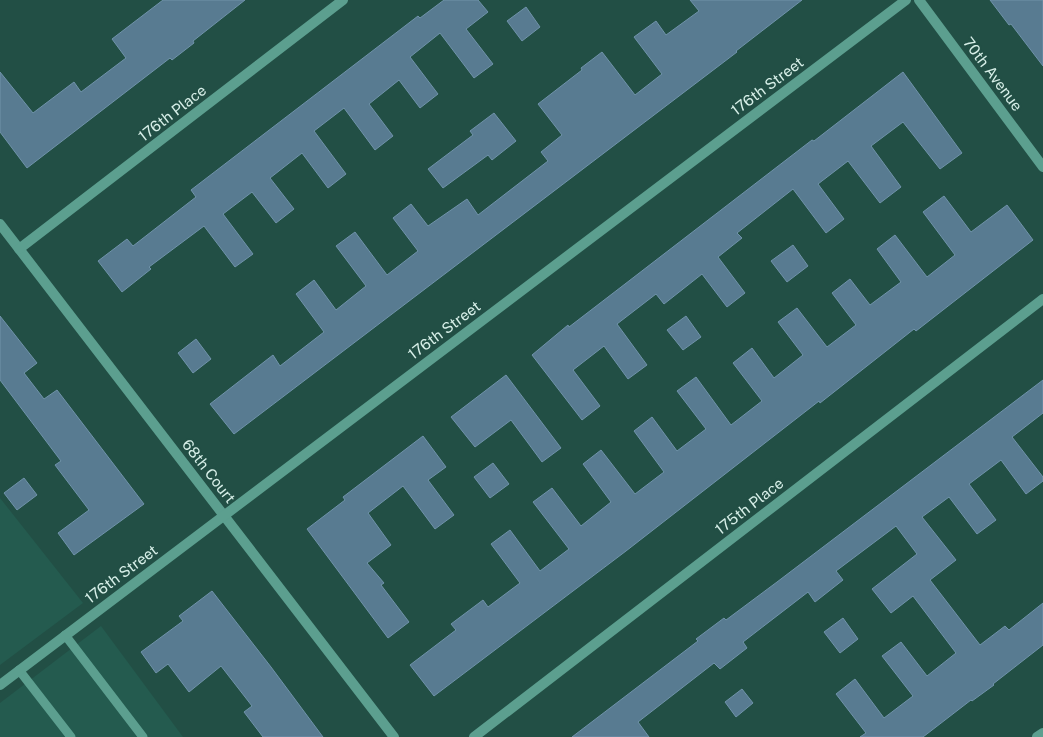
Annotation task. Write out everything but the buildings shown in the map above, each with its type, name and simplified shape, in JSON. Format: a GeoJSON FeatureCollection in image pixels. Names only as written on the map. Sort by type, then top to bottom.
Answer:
{"type":"FeatureCollection","features":[{"type":"Feature","properties":{"kind":"street","name":"176th Place"},"geometry":{"type":"LineString","coordinates":[[19,249],[343,0]]}},
{"type":"Feature","properties":{"kind":"street","name":"176th Street"},"geometry":{"type":"LineString","coordinates":[[0,684],[906,0]]}},
{"type":"Feature","properties":{"kind":"street","name":"70th Avenue"},"geometry":{"type":"LineString","coordinates":[[919,0],[1043,167]]}},
{"type":"Feature","properties":{"kind":"street","name":"68th Court"},"geometry":{"type":"LineString","coordinates":[[0,224],[394,737]]}},
{"type":"Feature","properties":{"kind":"street","name":"175th Place"},"geometry":{"type":"LineString","coordinates":[[474,737],[1043,299]]}},
{"type":"Feature","properties":{"kind":"street"},"geometry":{"type":"LineString","coordinates":[[1037,737],[1043,733]]}},
{"type":"Feature","properties":{"kind":"lane"},"geometry":{"type":"LineString","coordinates":[[65,635],[143,737]]}},
{"type":"Feature","properties":{"kind":"lane"},"geometry":{"type":"LineString","coordinates":[[20,670],[72,737]]}},
{"type":"Feature","properties":{"kind":"shaded area"},"geometry":{"type":"Polygon","coordinates":[[[0,498],[83,603],[0,665],[0,498]]]}},
{"type":"Feature","properties":{"kind":"shaded area"},"geometry":{"type":"Polygon","coordinates":[[[101,626],[183,737],[0,737],[0,703],[101,626]]]}}]}
